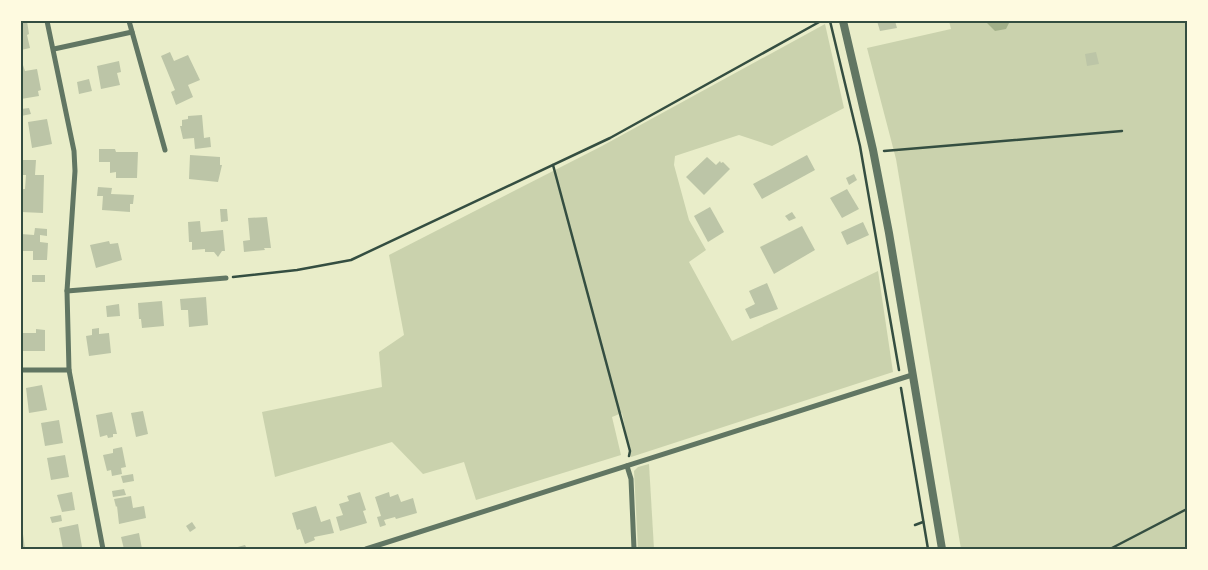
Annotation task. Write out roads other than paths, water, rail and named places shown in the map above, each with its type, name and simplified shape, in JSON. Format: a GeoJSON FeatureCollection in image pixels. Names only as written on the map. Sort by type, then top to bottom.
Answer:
{"type":"FeatureCollection","features":[{"type":"Feature","properties":{"kind":"street"},"geometry":{"type":"LineString","coordinates":[[47,21],[54,49],[75,171],[67,292],[69,370],[103,549]]}},
{"type":"Feature","properties":{"kind":"street"},"geometry":{"type":"LineString","coordinates":[[129,21],[165,150]]}},
{"type":"Feature","properties":{"kind":"street"},"geometry":{"type":"LineString","coordinates":[[843,21],[872,150],[942,549]]}},
{"type":"Feature","properties":{"kind":"street"},"geometry":{"type":"LineString","coordinates":[[54,49],[132,32]]}},
{"type":"Feature","properties":{"kind":"street"},"geometry":{"type":"LineString","coordinates":[[67,292],[226,278]]}},
{"type":"Feature","properties":{"kind":"street"},"geometry":{"type":"LineString","coordinates":[[21,370],[69,370]]}},
{"type":"Feature","properties":{"kind":"street"},"geometry":{"type":"LineString","coordinates":[[366,549],[912,375]]}},
{"type":"Feature","properties":{"kind":"street"},"geometry":{"type":"LineString","coordinates":[[627,466],[631,479],[634,549]]}}]}
